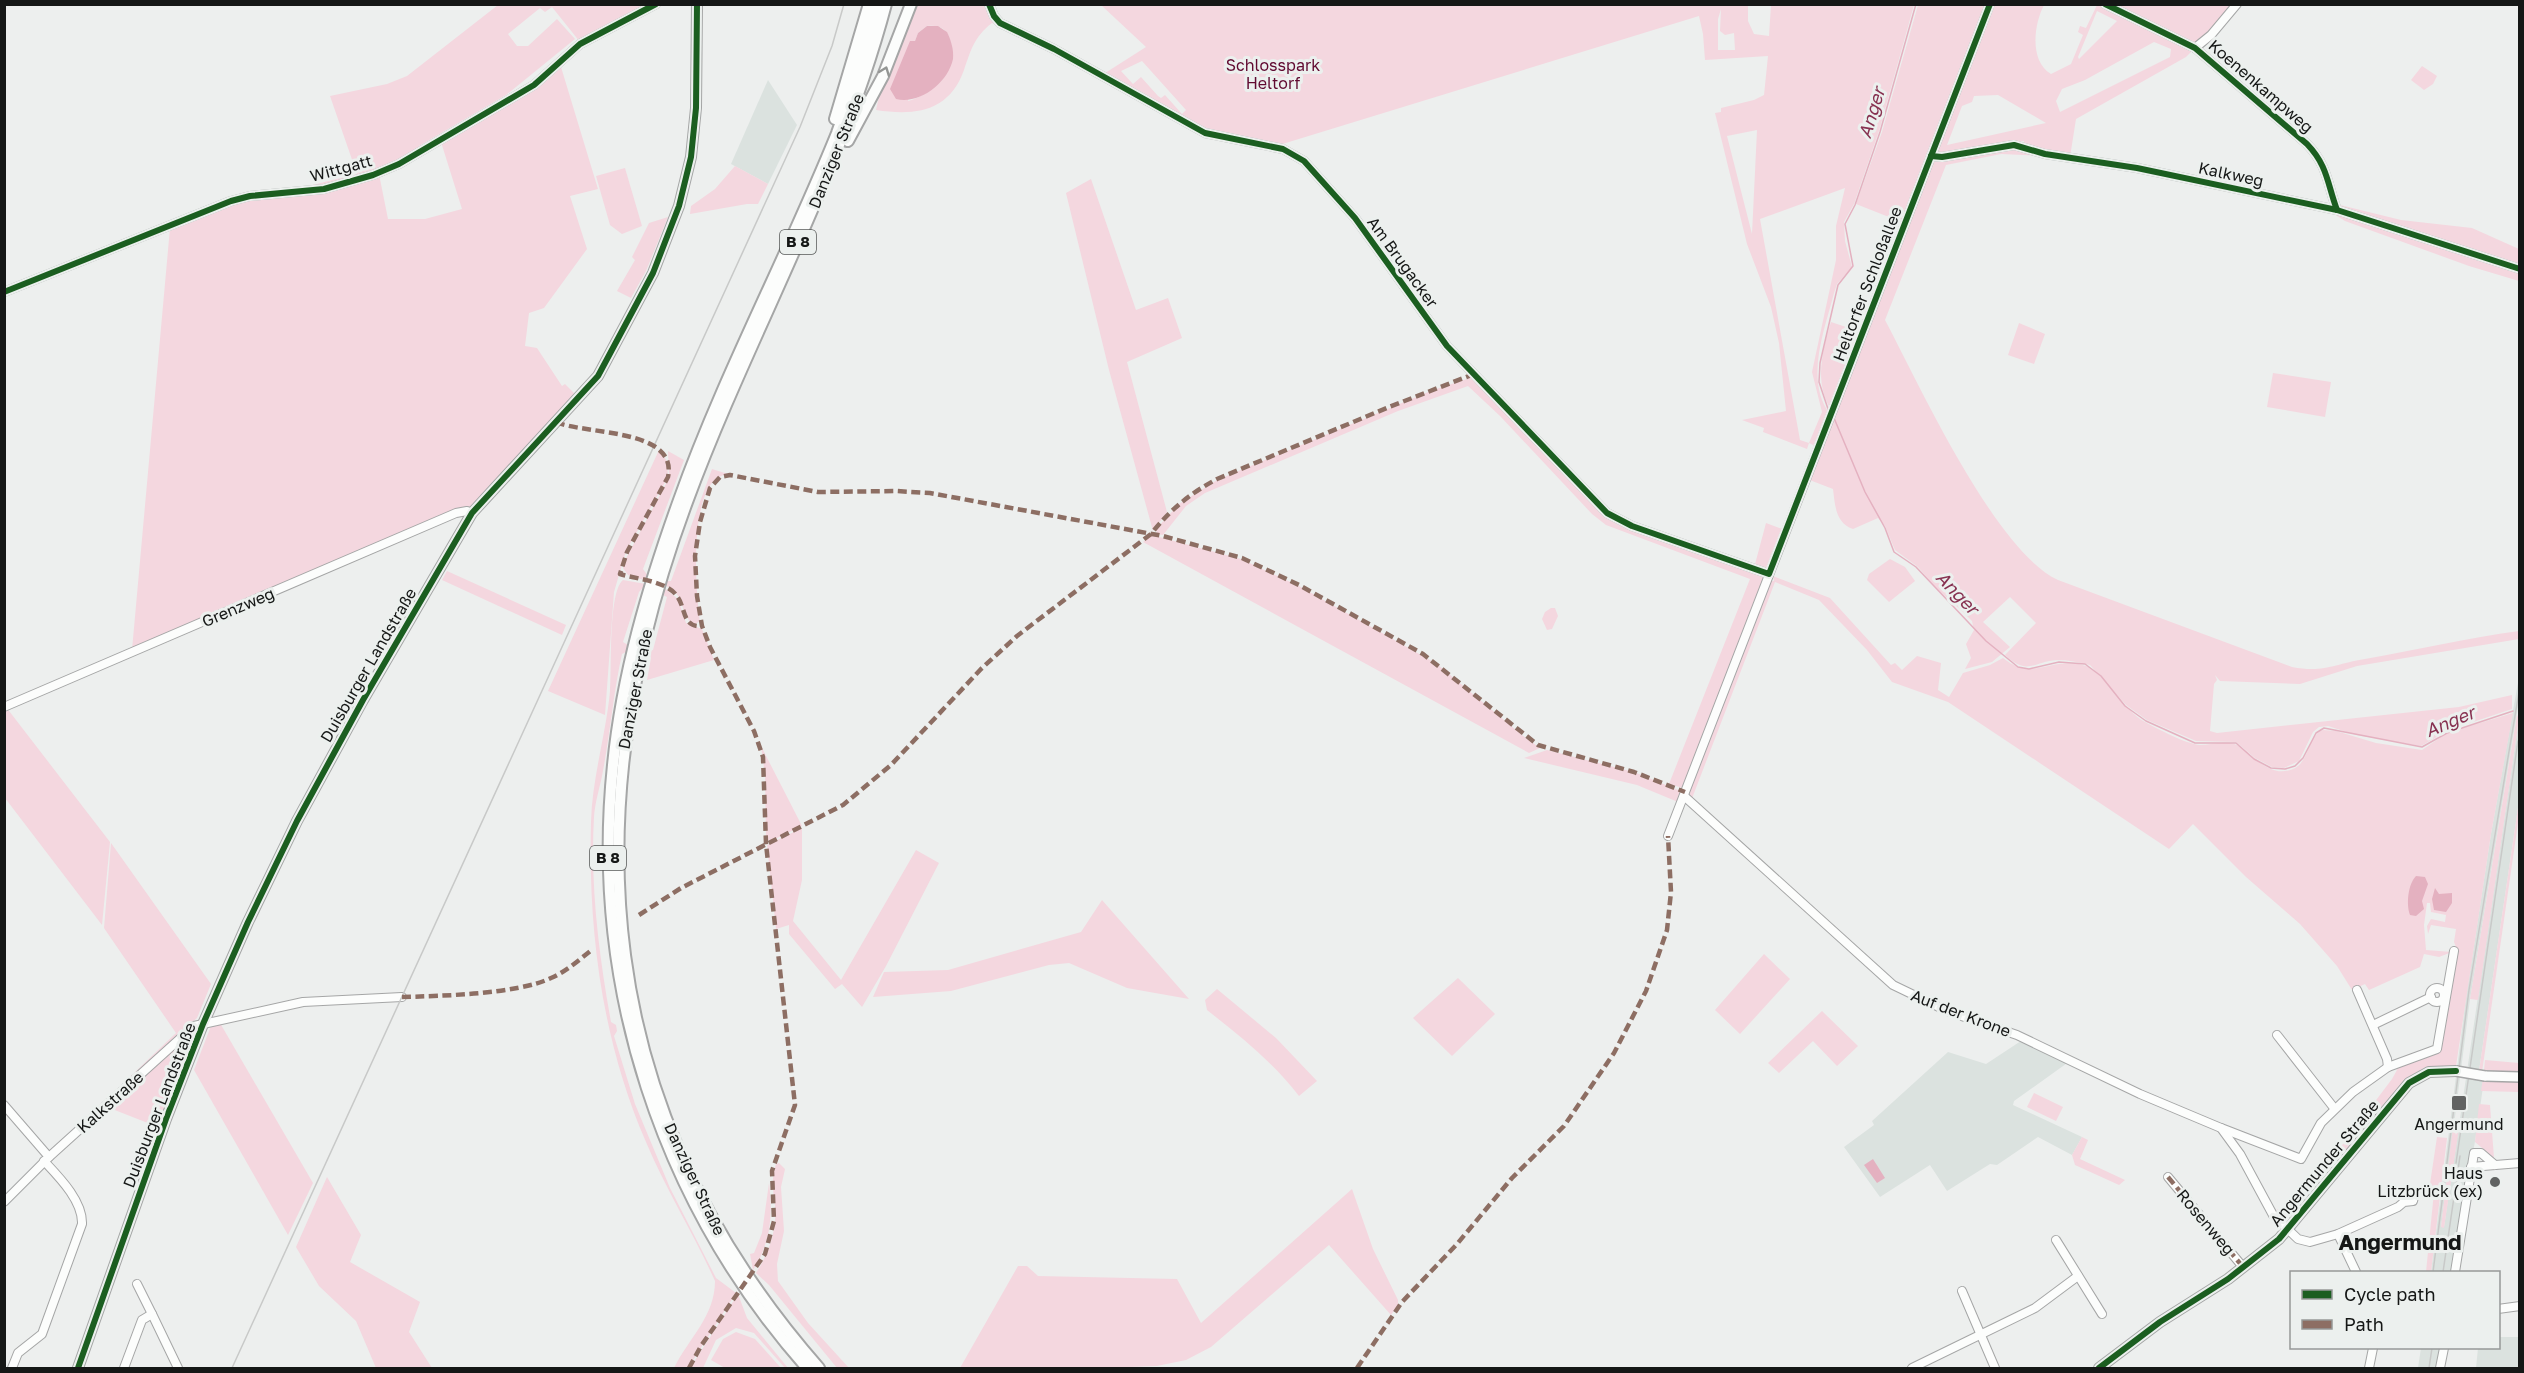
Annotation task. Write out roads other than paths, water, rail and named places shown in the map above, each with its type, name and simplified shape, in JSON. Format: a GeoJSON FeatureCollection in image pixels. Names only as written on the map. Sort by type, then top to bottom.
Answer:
{"type":"FeatureCollection","features":[{"type":"Feature","properties":{"kind":"highway"},"geometry":{"type":"LineString","coordinates":[[825,162],[823,155],[869,4]]}},
{"type":"Feature","properties":{"kind":"highway","name":"Danziger Straße"},"geometry":{"type":"LineString","coordinates":[[807,1368],[759,1310],[712,1236],[684,1185],[656,1117],[630,1032],[614,945],[609,893],[609,820],[613,763],[625,685],[657,564],[705,432],[825,162],[854,86],[878,4]]}},
{"type":"Feature","properties":{"kind":"highway","name":"Danziger Straße"},"geometry":{"type":"LineString","coordinates":[[819,1368],[771,1312],[730,1251],[703,1202],[672,1136],[649,1071],[628,983],[620,917],[616,854],[621,762],[631,698],[664,568],[714,433],[836,157],[862,88],[886,4]]}},
{"type":"Feature","properties":{"kind":"highway"},"geometry":{"type":"LineString","coordinates":[[836,157],[842,153],[874,94],[911,4]]}},
{"type":"Feature","properties":{"kind":"main road","name":"Duisburger Landstraße"},"geometry":{"type":"LineString","coordinates":[[78,1368],[166,1119],[203,1024],[248,922],[297,821],[369,690],[472,513],[598,376],[663,251],[683,194],[691,157],[696,108],[697,4]]}},
{"type":"Feature","properties":{"kind":"main road","name":"Angermunder Straße"},"geometry":{"type":"LineString","coordinates":[[2099,1368],[2160,1322],[2243,1267],[2288,1230],[2406,1086],[2429,1072],[2456,1071],[2485,1076],[2520,1077]]}},
{"type":"Feature","properties":{"kind":"street","name":"Wittgatt"},"geometry":{"type":"LineString","coordinates":[[4,291],[231,201],[250,195],[324,189],[383,171],[440,141],[534,85],[580,44],[656,4]]}},
{"type":"Feature","properties":{"kind":"street","name":"Am Brugacker"},"geometry":{"type":"LineString","coordinates":[[989,4],[1000,23],[1054,49],[1201,132],[1275,147],[1296,156],[1321,179],[1355,218],[1453,353],[1607,513],[1632,526],[1769,574]]}},
{"type":"Feature","properties":{"kind":"street","name":"Heltorfer Schloßallee"},"geometry":{"type":"LineString","coordinates":[[1668,836],[1990,4]]}},
{"type":"Feature","properties":{"kind":"street"},"geometry":{"type":"LineString","coordinates":[[2105,4],[2195,48],[2211,35],[2237,4]]}},
{"type":"Feature","properties":{"kind":"street","name":"Koenenkampweg"},"geometry":{"type":"LineString","coordinates":[[2195,48],[2319,157],[2326,170],[2337,210]]}},
{"type":"Feature","properties":{"kind":"street","name":"Kalkweg"},"geometry":{"type":"LineString","coordinates":[[1931,156],[1942,158],[1991,147],[2018,145],[2045,154],[2126,166],[2337,210],[2520,269]]}},
{"type":"Feature","properties":{"kind":"street","name":"Grenzweg"},"geometry":{"type":"LineString","coordinates":[[4,707],[446,517],[464,511],[472,513]]}},
{"type":"Feature","properties":{"kind":"street","name":"Auf der Krone"},"geometry":{"type":"LineString","coordinates":[[1683,796],[1893,984],[1947,1011],[2017,1035],[2140,1094],[2301,1159],[2321,1123],[2334,1108]]}},
{"type":"Feature","properties":{"kind":"street"},"geometry":{"type":"LineString","coordinates":[[2277,1035],[2334,1108],[2388,1067],[2437,1049],[2454,951]]}},
{"type":"Feature","properties":{"kind":"street"},"geometry":{"type":"LineString","coordinates":[[2357,990],[2388,1067]]}},
{"type":"Feature","properties":{"kind":"street"},"geometry":{"type":"LineString","coordinates":[[2373,1025],[2431,997],[2438,1002],[2445,996]]}},
{"type":"Feature","properties":{"kind":"street","name":"Kalkstraße"},"geometry":{"type":"LineString","coordinates":[[4,1202],[47,1159],[190,1028],[303,1002],[402,997]]}},
{"type":"Feature","properties":{"kind":"street"},"geometry":{"type":"LineString","coordinates":[[5,1105],[67,1187],[79,1209],[82,1224],[42,1334],[18,1353],[12,1368]]}},
{"type":"Feature","properties":{"kind":"street"},"geometry":{"type":"LineString","coordinates":[[2221,1128],[2240,1154],[2268,1208],[2298,1239],[2306,1242],[2338,1234],[2404,1202]]}},
{"type":"Feature","properties":{"kind":"street"},"geometry":{"type":"LineString","coordinates":[[2240,1154],[2242,1144],[2250,1138]]}},
{"type":"Feature","properties":{"kind":"street"},"geometry":{"type":"LineString","coordinates":[[2455,1271],[2471,1167],[2476,1152],[2495,1165]]}},
{"type":"Feature","properties":{"kind":"street"},"geometry":{"type":"LineString","coordinates":[[2471,1167],[2520,1163]]}},
{"type":"Feature","properties":{"kind":"street","name":"Rosenweg"},"geometry":{"type":"LineString","coordinates":[[2169,1177],[2243,1267]]}},
{"type":"Feature","properties":{"kind":"street"},"geometry":{"type":"LineString","coordinates":[[2338,1234],[2356,1271]]}},
{"type":"Feature","properties":{"kind":"street"},"geometry":{"type":"LineString","coordinates":[[2056,1240],[2102,1314]]}},
{"type":"Feature","properties":{"kind":"street"},"geometry":{"type":"LineString","coordinates":[[1912,1368],[2035,1308],[2078,1276]]}},
{"type":"Feature","properties":{"kind":"street"},"geometry":{"type":"LineString","coordinates":[[137,1284],[178,1368]]}},
{"type":"Feature","properties":{"kind":"street"},"geometry":{"type":"LineString","coordinates":[[1962,1291],[1995,1368]]}},
{"type":"Feature","properties":{"kind":"street"},"geometry":{"type":"LineString","coordinates":[[2500,1309],[2520,1306]]}},
{"type":"Feature","properties":{"kind":"street"},"geometry":{"type":"LineString","coordinates":[[124,1368],[142,1320],[152,1314]]}},
{"type":"Feature","properties":{"kind":"street"},"geometry":{"type":"LineString","coordinates":[[2369,1368],[2373,1349]]}},
{"type":"Feature","properties":{"kind":"street"},"geometry":{"type":"LineString","coordinates":[[2440,1368],[2444,1349]]}},
{"type":"Feature","properties":{"kind":"waterway","name":"Anger"},"geometry":{"type":"LineString","coordinates":[[1829,412],[1819,382],[1820,363],[1838,285],[1853,266],[1845,224],[1855,205],[1880,132],[1916,4]]}},
{"type":"Feature","properties":{"kind":"waterway","name":"Anger"},"geometry":{"type":"LineString","coordinates":[[1834,418],[1865,492],[1885,528],[1894,552],[1916,567],[1986,641],[2018,667],[2029,669],[2059,662],[2085,664],[2101,676],[2125,706],[2146,721],[2195,743],[2236,743],[2254,759],[2271,768],[2285,769],[2295,766],[2303,758],[2316,733],[2324,728],[2422,747],[2447,733],[2513,711]]}},
{"type":"Feature","properties":{"kind":"tram line"},"geometry":{"type":"LineString","coordinates":[[232,1368],[800,127],[832,46],[844,4]]}},
{"type":"Feature","properties":{"kind":"railway"},"geometry":{"type":"LineString","coordinates":[[2433,1271],[2469,990],[2520,686]]}},
{"type":"Feature","properties":{"kind":"railway"},"geometry":{"type":"LineString","coordinates":[[2456,1163],[2518,741]]}},
{"type":"Feature","properties":{"kind":"railway"},"geometry":{"type":"LineString","coordinates":[[2443,1271],[2460,1156]]}},
{"type":"Feature","properties":{"kind":"railway"},"geometry":{"type":"LineString","coordinates":[[2429,1368],[2432,1349]]}},
{"type":"Feature","properties":{"kind":"place","name":"Angermund"},"geometry":{"type":"Point","coordinates":[2459,1103]}},
{"type":"Feature","properties":{"kind":"place","name":"Haus Litzbrück (ex)"},"geometry":{"type":"Point","coordinates":[2495,1182]}},
{"type":"Feature","properties":{"kind":"district","name":"Angermund"},"geometry":{"type":"Point","coordinates":[2400,1242]}},
{"type":"Feature","properties":{"kind":"park label","name":"Schlosspark Heltorf"},"geometry":{"type":"Point","coordinates":[1273,74]}}]}
